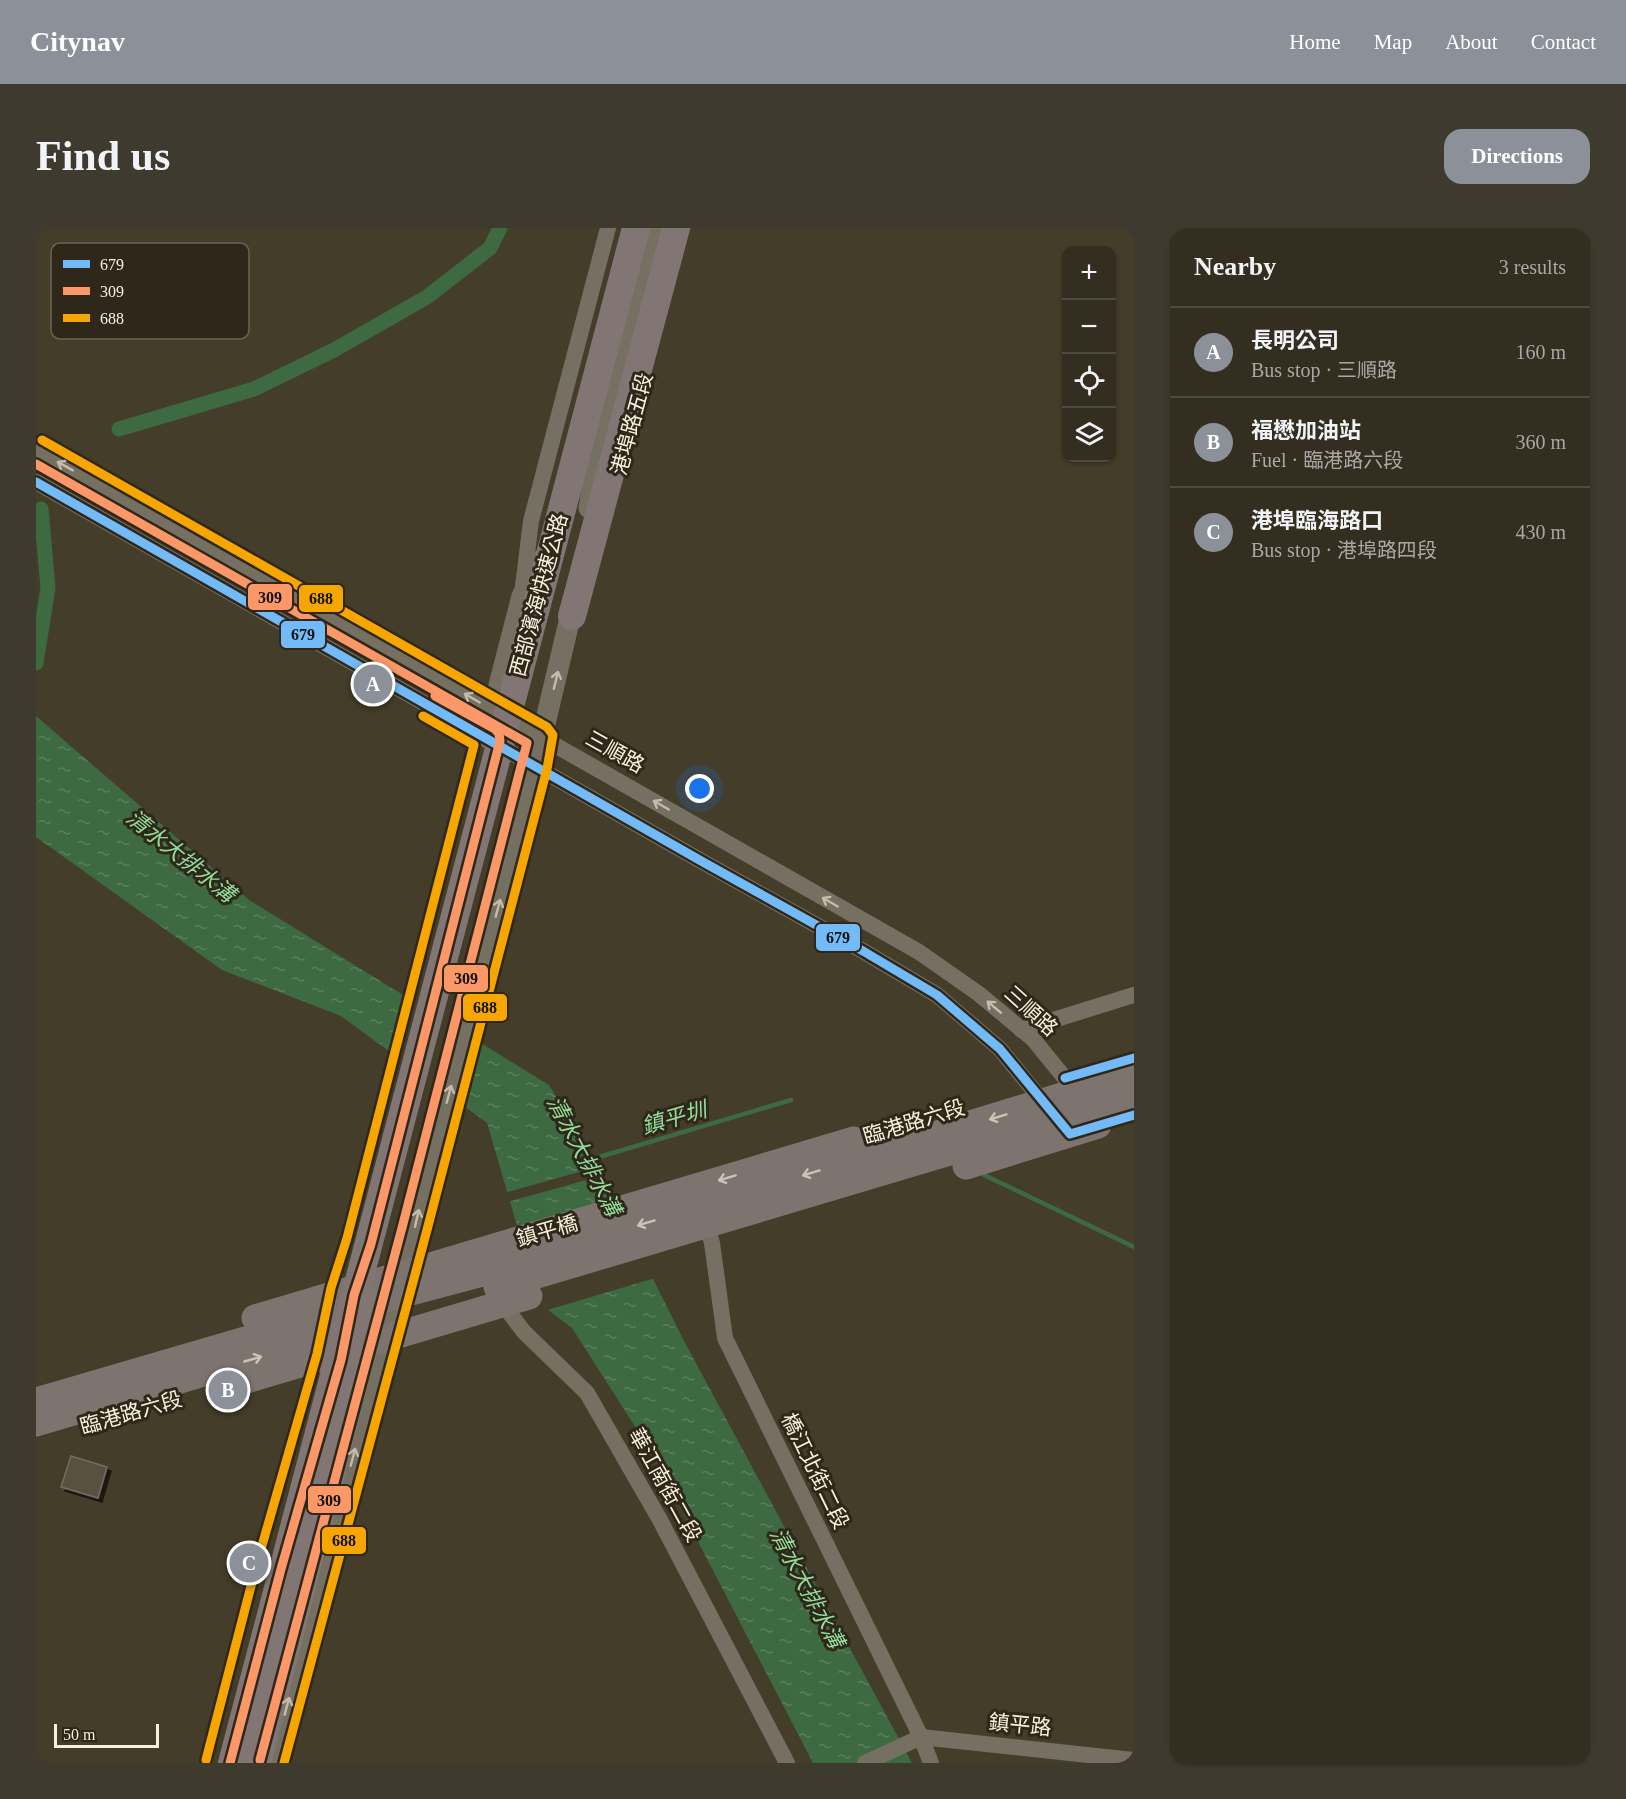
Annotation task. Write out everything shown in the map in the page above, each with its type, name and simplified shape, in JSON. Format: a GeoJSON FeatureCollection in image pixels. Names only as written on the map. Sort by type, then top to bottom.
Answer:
{"type":"FeatureCollection","features":[{"type":"Feature","properties":{"kind":"highway"},"geometry":{"type":"LineString","coordinates":[[522,596],[617,228]]}},
{"type":"Feature","properties":{"kind":"highway","name":"西部濱海快速公路"},"geometry":{"type":"LineString","coordinates":[[232,1763],[636,228]]}},
{"type":"Feature","properties":{"kind":"highway","name":"西部濱海快速公路"},"geometry":{"type":"LineString","coordinates":[[256,1763],[650,228]]}},
{"type":"Feature","properties":{"kind":"highway"},"geometry":{"type":"LineString","coordinates":[[572,616],[676,228]]}},
{"type":"Feature","properties":{"kind":"main road","name":"臨港路六段"},"geometry":{"type":"LineString","coordinates":[[1084,1101],[1134,1058]]}},
{"type":"Feature","properties":{"kind":"main road","name":"臨港路六段"},"geometry":{"type":"LineString","coordinates":[[703,1216],[1084,1101],[1134,1074]]}},
{"type":"Feature","properties":{"kind":"main road","name":"臨港路六段"},"geometry":{"type":"LineString","coordinates":[[703,1216],[1084,1101],[1134,1097]]}},
{"type":"Feature","properties":{"kind":"main road","name":"臨港路六段"},"geometry":{"type":"LineString","coordinates":[[1084,1101],[1134,1115]]}},
{"type":"Feature","properties":{"kind":"main road","name":"鎮平橋"},"geometry":{"type":"LineString","coordinates":[[485,1280],[703,1216]]}},
{"type":"Feature","properties":{"kind":"main road"},"geometry":{"type":"LineString","coordinates":[[485,1280],[703,1216]]}},
{"type":"Feature","properties":{"kind":"main road","name":"臨港路六段"},"geometry":{"type":"LineString","coordinates":[[36,1401],[335,1324],[485,1280]]}},
{"type":"Feature","properties":{"kind":"main road","name":"臨港路六段"},"geometry":{"type":"LineString","coordinates":[[36,1423],[335,1324],[485,1280]]}},
{"type":"Feature","properties":{"kind":"main road","name":"臨港路六段"},"geometry":{"type":"LineString","coordinates":[[36,1384],[335,1324]]}},
{"type":"Feature","properties":{"kind":"main road","name":"臨港路六段"},"geometry":{"type":"LineString","coordinates":[[36,1441],[335,1324]]}},
{"type":"Feature","properties":{"kind":"street","name":"港埠路五段"},"geometry":{"type":"LineString","coordinates":[[218,1763],[269,1566],[359,1241],[488,739],[522,596],[531,521],[608,228]]}},
{"type":"Feature","properties":{"kind":"street","name":"港埠路五段"},"geometry":{"type":"LineString","coordinates":[[272,1763],[483,965],[572,616],[600,440],[650,228]]}},
{"type":"Feature","properties":{"kind":"street","name":"港埠路五段"},"geometry":{"type":"LineString","coordinates":[[572,616],[595,566],[684,228]]}},
{"type":"Feature","properties":{"kind":"street","name":"港埠路五段"},"geometry":{"type":"LineString","coordinates":[[522,596],[600,440]]}},
{"type":"Feature","properties":{"kind":"street","name":"三順路"},"geometry":{"type":"LineString","coordinates":[[36,450],[919,952],[979,994],[1033,1039],[1084,1101]]}},
{"type":"Feature","properties":{"kind":"street"},"geometry":{"type":"LineString","coordinates":[[36,482],[937,995],[1000,1049],[1050,1111]]}},
{"type":"Feature","properties":{"kind":"street"},"geometry":{"type":"LineString","coordinates":[[1021,1030],[1134,995]]}},
{"type":"Feature","properties":{"kind":"street","name":"橋江北街二段"},"geometry":{"type":"LineString","coordinates":[[703,1216],[724,1338],[921,1737],[931,1763]]}},
{"type":"Feature","properties":{"kind":"street","name":"華江南街二段"},"geometry":{"type":"LineString","coordinates":[[485,1280],[524,1332],[587,1393],[660,1520],[787,1763]]}},
{"type":"Feature","properties":{"kind":"street"},"geometry":{"type":"LineString","coordinates":[[865,1763],[921,1737]]}},
{"type":"Feature","properties":{"kind":"street","name":"鎮平路"},"geometry":{"type":"LineString","coordinates":[[921,1737],[1134,1760]]}},
{"type":"Feature","properties":{"kind":"water","name":"清水大排水溝"},"geometry":{"type":"Polygon","coordinates":[[[36,716],[249,900],[549,1085],[586,1145],[684,1341],[912,1763],[813,1763],[652,1453],[572,1328],[540,1304],[487,1123],[341,1016],[222,970],[36,837],[36,716]]]}},
{"type":"Feature","properties":{"kind":"pier"},"geometry":{"type":"Polygon","coordinates":[[[408,994],[471,1033],[453,1102],[392,1057],[408,994]]]}},
{"type":"Feature","properties":{"kind":"pier"},"geometry":{"type":"Polygon","coordinates":[[[600,1166],[604,1175],[507,1202],[504,1193],[600,1166]]]}},
{"type":"Feature","properties":{"kind":"pier"},"geometry":{"type":"Polygon","coordinates":[[[615,1198],[655,1278],[544,1311],[537,1305],[514,1228],[615,1198]]]}},
{"type":"Feature","properties":{"kind":"building"},"geometry":{"type":"Polygon","coordinates":[[[71,1456],[107,1467],[98,1498],[61,1487],[71,1456]]]}},
{"type":"Feature","properties":{"kind":"waterway"},"geometry":{"type":"LineString","coordinates":[[119,429],[254,389],[334,350],[427,297],[490,248],[500,228]]}},
{"type":"Feature","properties":{"kind":"waterway"},"geometry":{"type":"LineString","coordinates":[[36,663],[48,588],[41,509]]}},
{"type":"Feature","properties":{"kind":"waterway","name":"鎮平圳"},"geometry":{"type":"LineString","coordinates":[[589,1160],[791,1100]]}},
{"type":"Feature","properties":{"kind":"waterway","name":"鎮平圳"},"geometry":{"type":"LineString","coordinates":[[984,1175],[1134,1247]]}},
{"type":"Feature","properties":{"kind":"transit line","name":"688"},"geometry":{"type":"LineString","coordinates":[[42,440],[547,727],[553,735],[547,769],[427,1230],[284,1763]]}},
{"type":"Feature","properties":{"kind":"transit line","name":"309"},"geometry":{"type":"LineString","coordinates":[[36,464],[527,743],[403,1224],[260,1760]]}},
{"type":"Feature","properties":{"kind":"transit line","name":"679"},"geometry":{"type":"LineString","coordinates":[[36,482],[937,995],[1000,1049],[1070,1134]]}},
{"type":"Feature","properties":{"kind":"transit line","name":"309"},"geometry":{"type":"LineString","coordinates":[[230,1763],[281,1569],[341,1360],[354,1295],[371,1244],[500,741],[495,729],[435,696]]}},
{"type":"Feature","properties":{"kind":"transit line","name":"688"},"geometry":{"type":"LineString","coordinates":[[206,1760],[257,1563],[317,1354],[331,1288],[347,1238],[474,745],[423,716]]}},
{"type":"Feature","properties":{"kind":"transit line","name":"679"},"geometry":{"type":"LineString","coordinates":[[1065,1078],[1134,1058]]}},
{"type":"Feature","properties":{"kind":"transit line","name":"679"},"geometry":{"type":"LineString","coordinates":[[1070,1134],[1134,1115]]}},
{"type":"Feature","properties":{"kind":"place","name":"長明公司"},"geometry":{"type":"Point","coordinates":[373,684]}},
{"type":"Feature","properties":{"kind":"place","name":"福懋加油站"},"geometry":{"type":"Point","coordinates":[228,1390]}},
{"type":"Feature","properties":{"kind":"place","name":"港埠臨海路口"},"geometry":{"type":"Point","coordinates":[249,1563]}}]}
